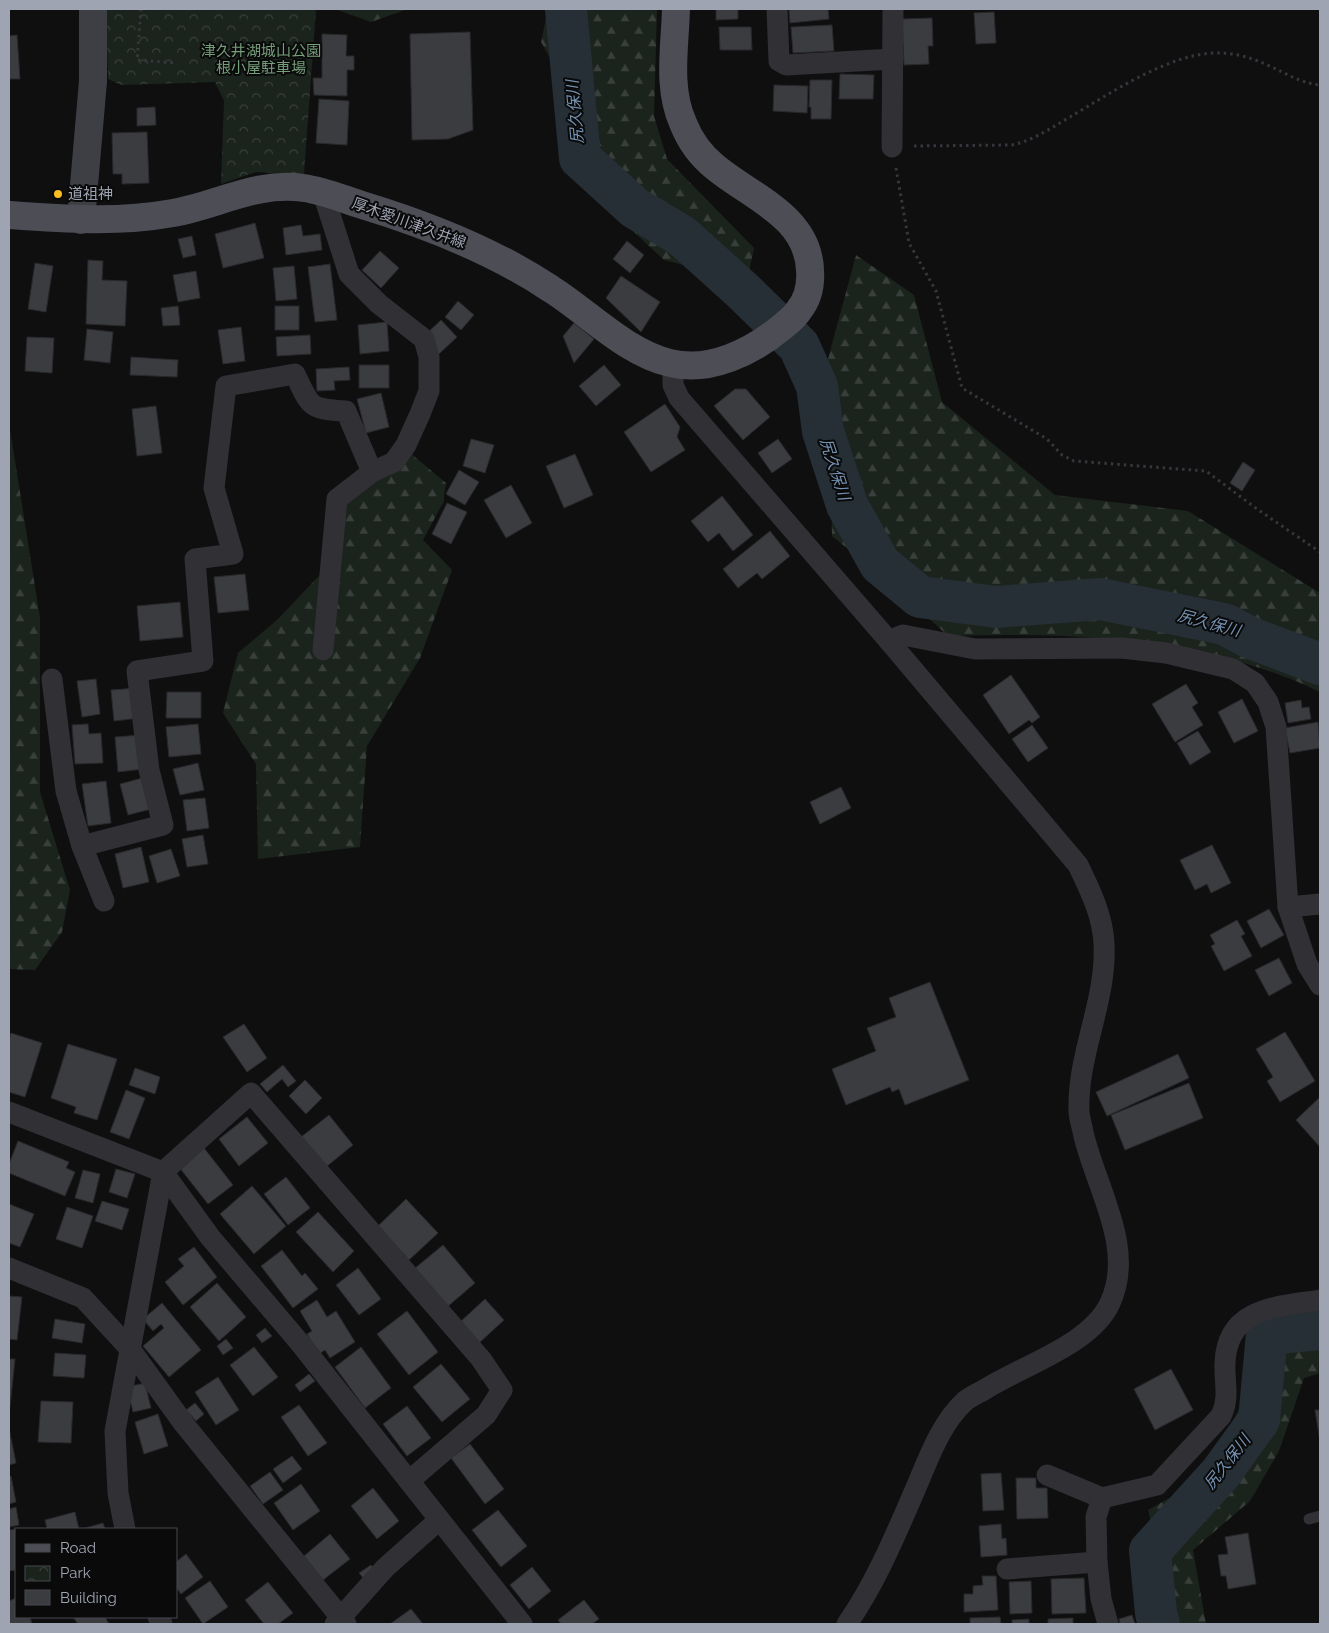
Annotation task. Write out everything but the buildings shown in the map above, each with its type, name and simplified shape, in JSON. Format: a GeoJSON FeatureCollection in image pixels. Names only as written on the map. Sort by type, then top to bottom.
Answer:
{"type":"FeatureCollection","features":[{"type":"Feature","properties":{"kind":"main road","name":"厚木愛川津久井線"},"geometry":{"type":"LineString","coordinates":[[9,214],[81,220],[171,213],[239,193],[269,187],[306,188],[420,224],[504,262],[555,291],[636,349],[659,360],[673,364],[696,365],[728,359],[746,352],[783,326],[802,307],[808,290],[810,272],[808,252],[805,242],[786,218],[714,167],[698,151],[687,133],[681,120],[673,81],[676,9]]}},
{"type":"Feature","properties":{"kind":"street"},"geometry":{"type":"LineString","coordinates":[[81,220],[93,81],[93,9]]}},
{"type":"Feature","properties":{"kind":"street"},"geometry":{"type":"LineString","coordinates":[[777,9],[779,61],[786,65],[893,59]]}},
{"type":"Feature","properties":{"kind":"street"},"geometry":{"type":"LineString","coordinates":[[892,147],[893,9]]}},
{"type":"Feature","properties":{"kind":"street"},"geometry":{"type":"LineString","coordinates":[[323,650],[337,500],[372,472],[394,462],[406,445],[429,391],[428,358],[424,339],[380,304],[349,274],[324,193]]}},
{"type":"Feature","properties":{"kind":"street"},"geometry":{"type":"LineString","coordinates":[[673,364],[673,385],[679,398],[889,641],[1078,865],[1093,896],[1101,923],[1104,944],[1103,974],[1086,1054],[1079,1112],[1086,1146],[1116,1236],[1119,1263],[1117,1285],[1109,1305],[1094,1325],[1075,1341],[965,1401],[949,1421],[934,1448],[877,1576],[848,1624]]}},
{"type":"Feature","properties":{"kind":"street"},"geometry":{"type":"LineString","coordinates":[[82,846],[163,825],[149,770],[137,671],[202,661],[195,559],[233,554],[214,488],[226,386],[295,374],[309,403],[323,410],[346,411],[372,472]]}},
{"type":"Feature","properties":{"kind":"street"},"geometry":{"type":"LineString","coordinates":[[889,641],[903,635],[975,649],[1122,648],[1166,653],[1233,669],[1255,683],[1268,702],[1276,727],[1288,907],[1306,964],[1320,985]]}},
{"type":"Feature","properties":{"kind":"street"},"geometry":{"type":"LineString","coordinates":[[52,679],[66,791],[82,846],[104,901]]}},
{"type":"Feature","properties":{"kind":"street"},"geometry":{"type":"LineString","coordinates":[[1288,907],[1319,904]]}},
{"type":"Feature","properties":{"kind":"street"},"geometry":{"type":"LineString","coordinates":[[126,1528],[118,1493],[115,1431],[162,1172],[251,1093],[481,1359],[502,1390],[486,1415],[409,1481]]}},
{"type":"Feature","properties":{"kind":"street"},"geometry":{"type":"LineString","coordinates":[[9,1112],[162,1172],[210,1238],[300,1343],[522,1624]]}},
{"type":"Feature","properties":{"kind":"street"},"geometry":{"type":"LineString","coordinates":[[9,1268],[83,1298],[130,1349],[184,1424],[341,1622],[385,1568],[439,1520]]}},
{"type":"Feature","properties":{"kind":"street"},"geometry":{"type":"LineString","coordinates":[[1047,1476],[1102,1498],[1157,1485],[1221,1416],[1226,1404],[1225,1363],[1227,1344],[1233,1331],[1240,1323],[1264,1309],[1320,1300]]}},
{"type":"Feature","properties":{"kind":"street"},"geometry":{"type":"LineString","coordinates":[[1102,1498],[1096,1517],[1097,1562],[1101,1599],[1108,1624]]}},
{"type":"Feature","properties":{"kind":"street"},"geometry":{"type":"LineString","coordinates":[[1007,1569],[1097,1562]]}},
{"type":"Feature","properties":{"kind":"path"},"geometry":{"type":"LineString","coordinates":[[141,9],[137,60],[177,63]]}},
{"type":"Feature","properties":{"kind":"path"},"geometry":{"type":"LineString","coordinates":[[1320,85],[1307,84],[1267,64],[1241,56],[1219,53],[1195,56],[1172,63],[1131,80],[1026,142],[1012,145],[892,147],[909,243],[936,292],[962,388],[1047,439],[1062,455],[1074,461],[1206,471],[1320,552]]}},
{"type":"Feature","properties":{"kind":"green space","name":"津久井湖城山公園 根小屋駐車場"},"geometry":{"type":"Polygon","coordinates":[[[106,9],[316,9],[304,174],[256,172],[221,184],[224,101],[215,82],[121,85],[108,79],[106,9]]]}},
{"type":"Feature","properties":{"kind":"green space"},"geometry":{"type":"Polygon","coordinates":[[[335,9],[408,9],[371,22],[335,9]]]}},
{"type":"Feature","properties":{"kind":"green space"},"geometry":{"type":"Polygon","coordinates":[[[548,9],[657,9],[654,116],[667,159],[754,248],[747,281],[664,260],[599,200],[587,134],[592,73],[557,70],[541,42],[548,9]]]}},
{"type":"Feature","properties":{"kind":"green space"},"geometry":{"type":"Polygon","coordinates":[[[856,255],[914,295],[942,402],[1055,495],[1188,511],[1320,593],[1320,692],[1276,674],[1231,659],[1185,649],[1091,637],[1043,635],[948,636],[904,595],[832,536],[828,359],[856,255]]]}},
{"type":"Feature","properties":{"kind":"green space"},"geometry":{"type":"Polygon","coordinates":[[[9,423],[40,618],[40,792],[70,890],[62,932],[35,970],[9,969],[9,423]]]}},
{"type":"Feature","properties":{"kind":"green space"},"geometry":{"type":"Polygon","coordinates":[[[408,451],[446,483],[444,501],[423,540],[452,570],[420,658],[367,746],[360,847],[258,859],[256,764],[223,713],[238,653],[278,619],[331,563],[344,502],[408,451]]]}},
{"type":"Feature","properties":{"kind":"green space"},"geometry":{"type":"Polygon","coordinates":[[[1320,1324],[1320,1373],[1304,1378],[1279,1451],[1250,1501],[1193,1550],[1206,1624],[1178,1624],[1148,1510],[1205,1478],[1239,1409],[1266,1345],[1320,1324]]]}},
{"type":"Feature","properties":{"kind":"waterway","name":"尻久保川"},"geometry":{"type":"LineString","coordinates":[[566,9],[580,158],[635,208],[682,236],[744,292],[799,346],[817,386],[823,431],[847,505],[880,564],[920,597],[996,607],[1100,599],[1224,624],[1251,638],[1320,664]]}},
{"type":"Feature","properties":{"kind":"waterway","name":"尻久保川"},"geometry":{"type":"LineString","coordinates":[[1159,1624],[1156,1613],[1150,1551],[1220,1474],[1259,1420],[1267,1334],[1320,1329]]}},
{"type":"Feature","properties":{"kind":"place","name":"道祖神"},"geometry":{"type":"Point","coordinates":[58,194]}}]}
